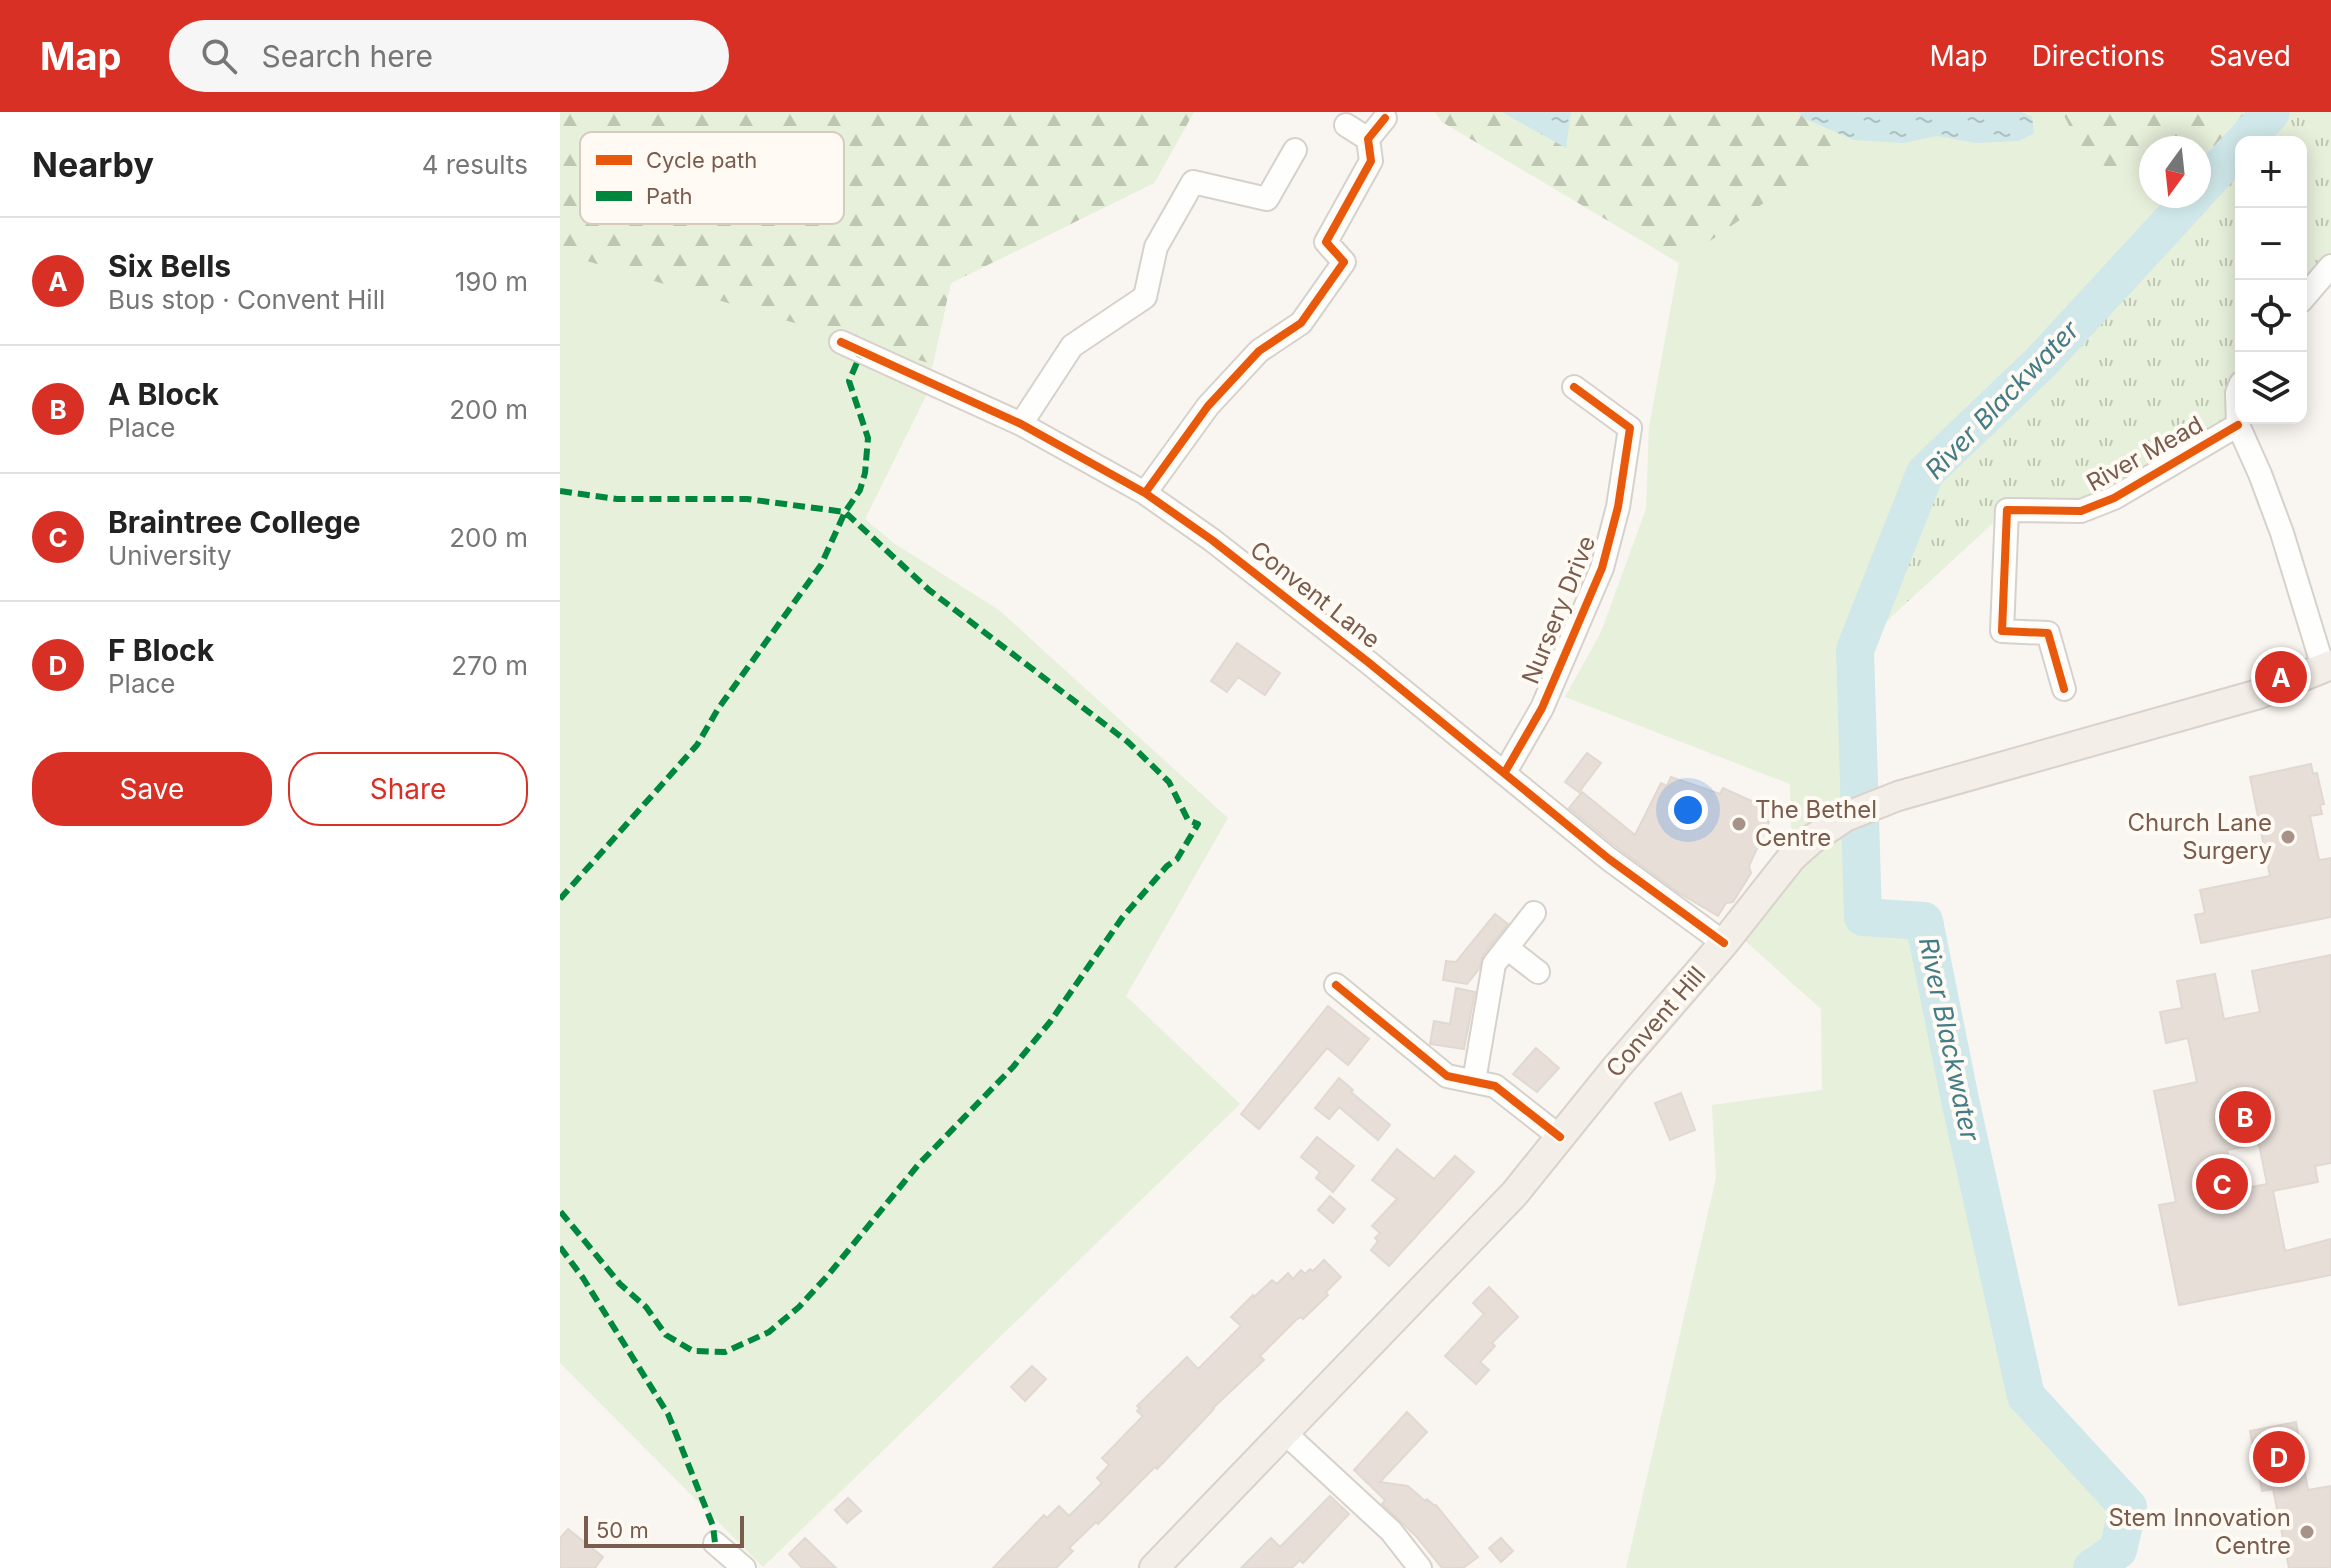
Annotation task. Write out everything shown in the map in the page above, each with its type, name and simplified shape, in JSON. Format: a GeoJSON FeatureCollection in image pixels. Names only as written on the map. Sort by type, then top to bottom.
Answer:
{"type":"FeatureCollection","features":[{"type":"Feature","properties":{"kind":"main road","name":"Convent Hill"},"geometry":{"type":"LineString","coordinates":[[1154,1568],[1515,1193],[1792,857],[1811,840],[1845,817],[1898,796],[2259,694],[2327,666]]}},
{"type":"Feature","properties":{"kind":"street"},"geometry":{"type":"LineString","coordinates":[[1145,493],[1208,406],[1259,351],[1301,323],[1344,262],[1326,242],[1385,118]]}},
{"type":"Feature","properties":{"kind":"street"},"geometry":{"type":"LineString","coordinates":[[1346,125],[1369,150]]}},
{"type":"Feature","properties":{"kind":"street"},"geometry":{"type":"LineString","coordinates":[[1021,424],[1072,346],[1145,297],[1156,247],[1193,182],[1267,199],[1295,150]]}},
{"type":"Feature","properties":{"kind":"street"},"geometry":{"type":"LineString","coordinates":[[2331,266],[2307,294],[2331,301]]}},
{"type":"Feature","properties":{"kind":"street","name":"Convent Lane"},"geometry":{"type":"LineString","coordinates":[[841,342],[1021,424],[1145,493],[1212,540],[1505,772],[1609,859],[1724,943]]}},
{"type":"Feature","properties":{"kind":"street","name":"Nursery Drive"},"geometry":{"type":"LineString","coordinates":[[1505,772],[1542,708],[1575,634],[1602,568],[1618,507],[1630,428],[1574,387]]}},
{"type":"Feature","properties":{"kind":"street","name":"River Mead"},"geometry":{"type":"LineString","coordinates":[[2064,689],[2048,633],[2002,631],[2007,510],[2081,511],[2114,498],[2238,425],[2282,533],[2327,666]]}},
{"type":"Feature","properties":{"kind":"street"},"geometry":{"type":"LineString","coordinates":[[1474,1081],[1494,964],[1534,913]]}},
{"type":"Feature","properties":{"kind":"street"},"geometry":{"type":"LineString","coordinates":[[1507,948],[1538,972]]}},
{"type":"Feature","properties":{"kind":"street"},"geometry":{"type":"LineString","coordinates":[[1336,985],[1447,1076],[1495,1086],[1560,1137]]}},
{"type":"Feature","properties":{"kind":"street"},"geometry":{"type":"LineString","coordinates":[[1285,1433],[1391,1531],[1420,1568]]}},
{"type":"Feature","properties":{"kind":"street"},"geometry":{"type":"LineString","coordinates":[[715,1543],[744,1568]]}},
{"type":"Feature","properties":{"kind":"green space"},"geometry":{"type":"Polygon","coordinates":[[[560,112],[1194,112],[1154,183],[951,283],[926,396],[865,519],[895,544],[999,610],[1228,818],[1126,996],[1240,1104],[763,1567],[560,1363],[560,112]]]}},
{"type":"Feature","properties":{"kind":"green space"},"geometry":{"type":"Polygon","coordinates":[[[560,112],[1194,112],[1154,183],[951,283],[932,364],[560,253],[560,112]]]}},
{"type":"Feature","properties":{"kind":"green space"},"geometry":{"type":"Polygon","coordinates":[[[1435,112],[2331,112],[2307,136],[2235,136],[2235,151],[2211,189],[2211,136],[2139,136],[2139,208],[2199,208],[2007,510],[1855,650],[1863,917],[1924,921],[2026,1396],[2128,1507],[2118,1549],[2123,1568],[1626,1568],[1716,1178],[1712,1105],[1822,1090],[1821,1009],[1743,939],[1799,858],[1791,826],[1790,784],[1565,697],[1601,632],[1646,509],[1649,427],[1679,263],[1435,112]]]}},
{"type":"Feature","properties":{"kind":"green space"},"geometry":{"type":"Polygon","coordinates":[[[1435,112],[1892,112],[1679,263],[1442,122],[1435,112]]]}},
{"type":"Feature","properties":{"kind":"green space"},"geometry":{"type":"Polygon","coordinates":[[[2062,112],[2331,112],[2307,136],[2235,136],[2235,257],[2175,208],[2211,208],[2211,136],[2139,136],[2139,178],[2087,160],[2062,112]]]}},
{"type":"Feature","properties":{"kind":"green space"},"geometry":{"type":"Polygon","coordinates":[[[2271,112],[2331,112],[2331,263],[2307,297],[2307,136],[2249,136],[2271,112]]]}},
{"type":"Feature","properties":{"kind":"green space"},"geometry":{"type":"Polygon","coordinates":[[[2235,151],[2235,424],[2238,425],[2114,498],[2007,510],[1855,650],[1925,473],[2041,362],[2183,208],[2211,208],[2211,177],[2235,151]]]}},
{"type":"Feature","properties":{"kind":"water"},"geometry":{"type":"Polygon","coordinates":[[[1502,112],[1571,112],[1566,148],[1502,112]]]}},
{"type":"Feature","properties":{"kind":"water"},"geometry":{"type":"Polygon","coordinates":[[[1798,112],[2022,112],[2032,117],[2034,133],[2019,141],[1976,143],[1937,136],[1904,143],[1854,140],[1805,119],[1798,112]]]}},
{"type":"Feature","properties":{"kind":"building"},"geometry":{"type":"Polygon","coordinates":[[[1237,643],[1280,673],[1265,695],[1238,677],[1227,692],[1211,681],[1237,643]]]}},
{"type":"Feature","properties":{"kind":"building"},"geometry":{"type":"Polygon","coordinates":[[[1587,753],[1601,763],[1579,792],[1565,782],[1587,753]]]}},
{"type":"Feature","properties":{"kind":"building","name":"Church Lane Surgery"},"geometry":{"type":"Polygon","coordinates":[[[2311,764],[2313,774],[2317,773],[2324,804],[2320,805],[2322,814],[2310,816],[2319,860],[2331,858],[2331,917],[2201,943],[2195,915],[2205,913],[2200,890],[2270,876],[2250,777],[2311,764]]]}},
{"type":"Feature","properties":{"kind":"building"},"geometry":{"type":"Polygon","coordinates":[[[1671,777],[1720,794],[1723,788],[1774,811],[1749,866],[1751,873],[1733,902],[1726,903],[1718,916],[1679,893],[1569,808],[1582,792],[1635,835],[1661,783],[1667,786],[1671,777]]]}},
{"type":"Feature","properties":{"kind":"building"},"geometry":{"type":"Polygon","coordinates":[[[1495,914],[1508,924],[1483,955],[1479,969],[1467,984],[1443,980],[1446,961],[1456,962],[1495,914]]]}},
{"type":"Feature","properties":{"kind":"building"},"geometry":{"type":"Polygon","coordinates":[[[2331,955],[2331,1163],[2315,1166],[2318,1182],[2273,1191],[2285,1251],[2331,1239],[2331,1275],[2179,1305],[2159,1205],[2176,1202],[2154,1091],[2197,1082],[2188,1038],[2166,1043],[2160,1012],[2182,1008],[2177,981],[2215,974],[2224,1019],[2260,1012],[2252,971],[2331,955]],[[2259,1144],[2227,1150],[2235,1190],[2267,1184],[2259,1144]]]}},
{"type":"Feature","properties":{"kind":"building"},"geometry":{"type":"Polygon","coordinates":[[[1456,988],[1475,992],[1464,1049],[1430,1044],[1434,1021],[1450,1024],[1456,988]]]}},
{"type":"Feature","properties":{"kind":"building"},"geometry":{"type":"Polygon","coordinates":[[[1328,1006],[1369,1039],[1348,1065],[1327,1048],[1259,1129],[1241,1114],[1328,1006]]]}},
{"type":"Feature","properties":{"kind":"building"},"geometry":{"type":"Polygon","coordinates":[[[1536,1048],[1559,1068],[1537,1092],[1513,1074],[1536,1048]]]}},
{"type":"Feature","properties":{"kind":"building"},"geometry":{"type":"Polygon","coordinates":[[[1339,1078],[1390,1125],[1378,1140],[1339,1107],[1329,1119],[1315,1108],[1339,1078]]]}},
{"type":"Feature","properties":{"kind":"building"},"geometry":{"type":"Polygon","coordinates":[[[1681,1093],[1695,1130],[1670,1140],[1655,1103],[1681,1093]]]}},
{"type":"Feature","properties":{"kind":"building"},"geometry":{"type":"Polygon","coordinates":[[[1317,1137],[1354,1166],[1333,1192],[1316,1178],[1320,1172],[1301,1157],[1317,1137]]]}},
{"type":"Feature","properties":{"kind":"building"},"geometry":{"type":"Polygon","coordinates":[[[1397,1149],[1434,1179],[1455,1156],[1474,1172],[1389,1266],[1371,1250],[1380,1233],[1372,1226],[1397,1199],[1372,1180],[1397,1149]]]}},
{"type":"Feature","properties":{"kind":"building"},"geometry":{"type":"Polygon","coordinates":[[[1330,1196],[1345,1209],[1333,1223],[1318,1210],[1330,1196]]]}},
{"type":"Feature","properties":{"kind":"building"},"geometry":{"type":"Polygon","coordinates":[[[1324,1260],[1341,1277],[1326,1292],[1328,1295],[1303,1319],[1296,1320],[1260,1356],[1264,1360],[1213,1408],[1157,1469],[1155,1467],[1098,1524],[1096,1522],[1069,1548],[1073,1551],[1056,1568],[993,1568],[1044,1515],[1047,1518],[1059,1506],[1069,1516],[1102,1483],[1097,1478],[1109,1465],[1102,1458],[1143,1416],[1137,1411],[1140,1408],[1137,1406],[1187,1357],[1198,1369],[1241,1326],[1231,1317],[1253,1295],[1272,1280],[1277,1284],[1288,1273],[1293,1279],[1301,1270],[1305,1274],[1310,1269],[1313,1271],[1324,1260]]]}},
{"type":"Feature","properties":{"kind":"building"},"geometry":{"type":"Polygon","coordinates":[[[1489,1287],[1518,1317],[1492,1343],[1495,1346],[1480,1362],[1489,1370],[1476,1384],[1445,1356],[1484,1314],[1473,1303],[1489,1287]]]}},
{"type":"Feature","properties":{"kind":"building"},"geometry":{"type":"Polygon","coordinates":[[[1032,1366],[1046,1379],[1025,1401],[1011,1387],[1032,1366]]]}},
{"type":"Feature","properties":{"kind":"building"},"geometry":{"type":"Polygon","coordinates":[[[1407,1412],[1427,1432],[1380,1482],[1408,1486],[1425,1501],[1427,1499],[1436,1505],[1478,1557],[1463,1568],[1442,1568],[1416,1536],[1382,1504],[1385,1500],[1354,1470],[1407,1412]]]}},
{"type":"Feature","properties":{"kind":"building"},"geometry":{"type":"Polygon","coordinates":[[[2296,1422],[2308,1490],[2331,1486],[2331,1568],[2289,1568],[2273,1489],[2262,1491],[2250,1431],[2296,1422]]]}},
{"type":"Feature","properties":{"kind":"building"},"geometry":{"type":"Polygon","coordinates":[[[1330,1496],[1349,1514],[1303,1563],[1300,1560],[1292,1568],[1241,1568],[1271,1538],[1280,1547],[1330,1496]]]}},
{"type":"Feature","properties":{"kind":"building"},"geometry":{"type":"Polygon","coordinates":[[[848,1498],[861,1511],[847,1523],[835,1510],[848,1498]]]}},
{"type":"Feature","properties":{"kind":"building"},"geometry":{"type":"Polygon","coordinates":[[[568,1529],[603,1557],[595,1568],[560,1568],[560,1538],[568,1529]]]}},
{"type":"Feature","properties":{"kind":"building"},"geometry":{"type":"Polygon","coordinates":[[[805,1538],[836,1568],[802,1568],[789,1554],[805,1538]]]}},
{"type":"Feature","properties":{"kind":"building"},"geometry":{"type":"Polygon","coordinates":[[[1501,1538],[1513,1551],[1501,1562],[1489,1548],[1501,1538]]]}},
{"type":"Feature","properties":{"kind":"waterway","name":"River Blackwater"},"geometry":{"type":"LineString","coordinates":[[2249,136],[2271,112]]}},
{"type":"Feature","properties":{"kind":"waterway","name":"River Blackwater"},"geometry":{"type":"LineString","coordinates":[[2211,177],[2235,151]]}},
{"type":"Feature","properties":{"kind":"waterway","name":"River Blackwater"},"geometry":{"type":"LineString","coordinates":[[2092,1568],[2118,1550],[2128,1507],[2026,1396],[1924,921],[1863,917],[1855,650],[1925,473],[2041,362],[2183,208]]}},
{"type":"Feature","properties":{"kind":"marked path"},"geometry":{"type":"LineString","coordinates":[[560,899],[697,745],[718,709],[821,565],[845,512],[860,490],[865,473],[868,438],[849,381],[862,351]]}},
{"type":"Feature","properties":{"kind":"marked path"},"geometry":{"type":"LineString","coordinates":[[560,491],[617,499],[747,499],[845,512],[929,590],[1128,742],[1169,782],[1188,820],[1198,824],[1177,859],[1167,866],[1122,918],[1050,1022],[1013,1067],[918,1165],[799,1307],[769,1332],[725,1352],[693,1351],[666,1335],[646,1307],[620,1284],[560,1211]]}},
{"type":"Feature","properties":{"kind":"marked path"},"geometry":{"type":"LineString","coordinates":[[560,1247],[583,1278],[668,1414],[713,1526],[715,1543]]}},
{"type":"Feature","properties":{"kind":"cycle path"},"geometry":{"type":"LineString","coordinates":[[1145,493],[1208,406],[1259,351],[1301,323],[1344,262],[1326,242],[1371,161],[1368,139],[1385,118]]}},
{"type":"Feature","properties":{"kind":"cycle path"},"geometry":{"type":"LineString","coordinates":[[841,342],[1021,424],[1145,493],[1212,540],[1368,662],[1609,859],[1724,943]]}},
{"type":"Feature","properties":{"kind":"cycle path"},"geometry":{"type":"LineString","coordinates":[[1505,772],[1542,708],[1602,568],[1618,507],[1630,428],[1574,387]]}},
{"type":"Feature","properties":{"kind":"cycle path"},"geometry":{"type":"LineString","coordinates":[[2064,689],[2048,633],[2002,631],[2007,510],[2081,511],[2114,498],[2238,425]]}},
{"type":"Feature","properties":{"kind":"cycle path"},"geometry":{"type":"LineString","coordinates":[[1336,985],[1447,1076],[1495,1086],[1560,1137]]}},
{"type":"Feature","properties":{"kind":"place","name":"Six Bells"},"geometry":{"type":"Point","coordinates":[2281,677]}},
{"type":"Feature","properties":{"kind":"place","name":"The Bethel Centre"},"geometry":{"type":"Point","coordinates":[1739,824]}},
{"type":"Feature","properties":{"kind":"place","name":"Church Lane Surgery"},"geometry":{"type":"Point","coordinates":[2288,837]}},
{"type":"Feature","properties":{"kind":"place","name":"A Block"},"geometry":{"type":"Point","coordinates":[2245,1117]}},
{"type":"Feature","properties":{"kind":"place","name":"Braintree College"},"geometry":{"type":"Point","coordinates":[2222,1184]}},
{"type":"Feature","properties":{"kind":"place","name":"F Block"},"geometry":{"type":"Point","coordinates":[2279,1457]}},
{"type":"Feature","properties":{"kind":"place","name":"Stem Innovation Centre"},"geometry":{"type":"Point","coordinates":[2307,1532]}}]}
